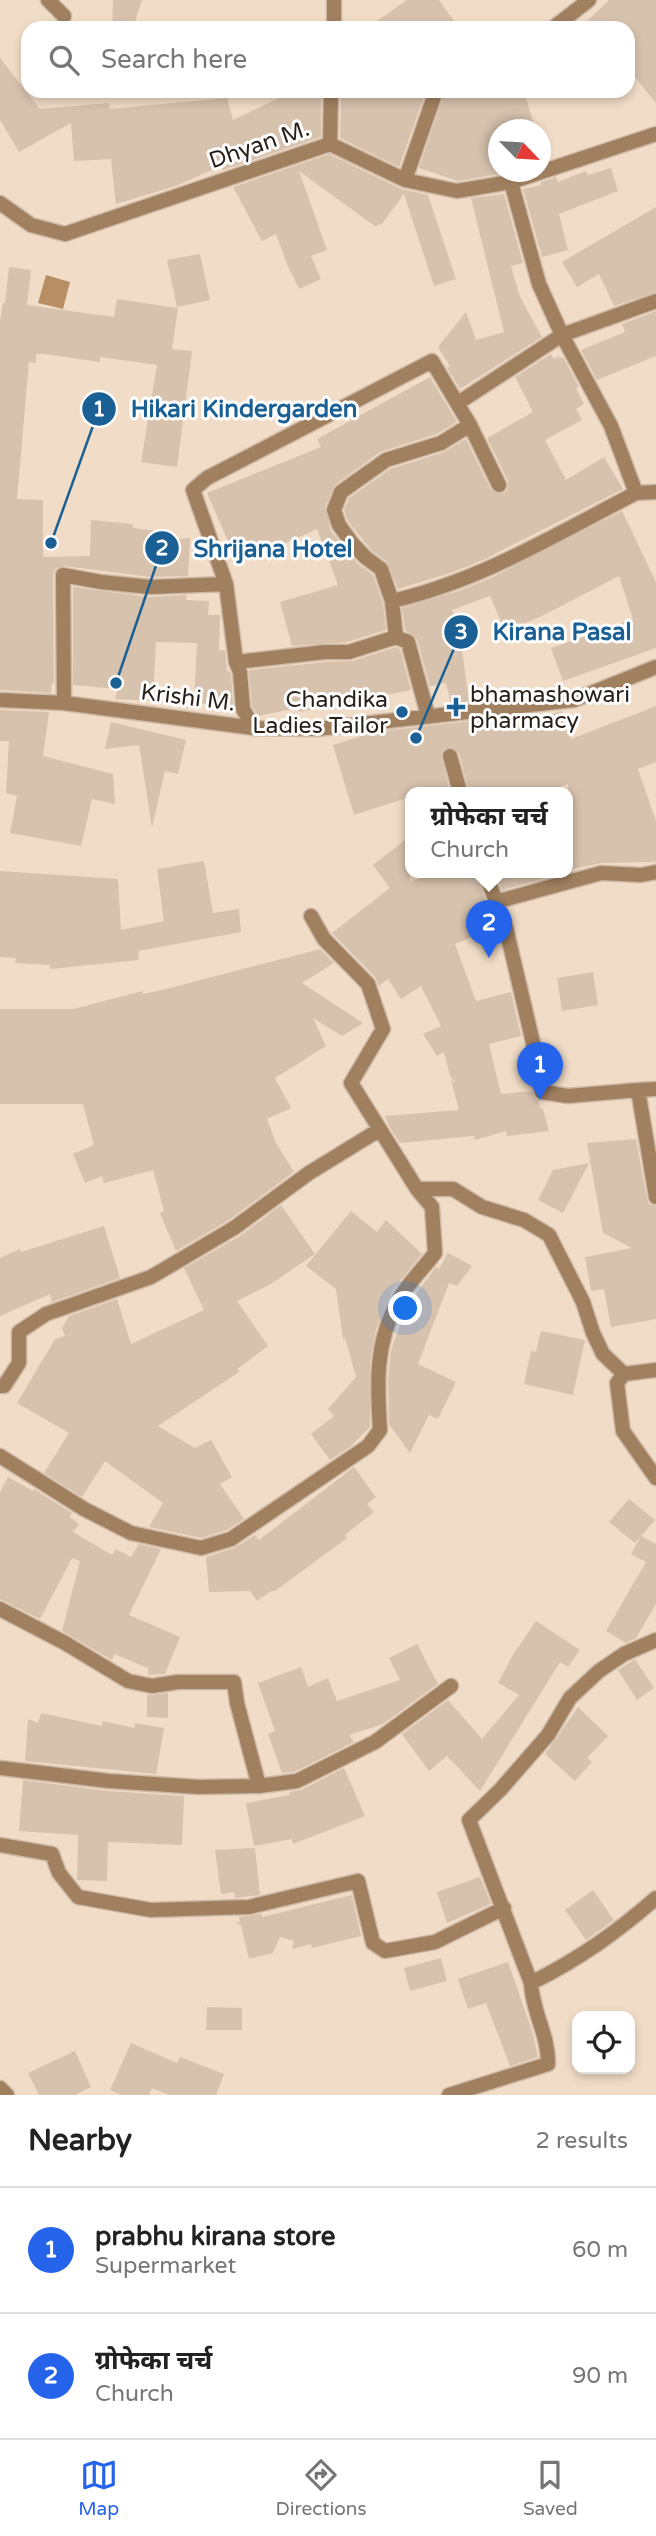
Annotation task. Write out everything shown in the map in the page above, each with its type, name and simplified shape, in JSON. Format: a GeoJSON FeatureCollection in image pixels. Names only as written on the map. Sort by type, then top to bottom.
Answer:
{"type":"FeatureCollection","features":[{"type":"Feature","properties":{"kind":"street"},"geometry":{"type":"LineString","coordinates":[[48,0],[64,16]]}},
{"type":"Feature","properties":{"kind":"street"},"geometry":{"type":"LineString","coordinates":[[334,0],[334,21]]}},
{"type":"Feature","properties":{"kind":"street"},"geometry":{"type":"LineString","coordinates":[[561,21],[589,0]]}},
{"type":"Feature","properties":{"kind":"street"},"geometry":{"type":"LineString","coordinates":[[330,144],[331,98]]}},
{"type":"Feature","properties":{"kind":"street"},"geometry":{"type":"LineString","coordinates":[[405,180],[434,98]]}},
{"type":"Feature","properties":{"kind":"street","name":"Dhyan M."},"geometry":{"type":"LineString","coordinates":[[0,203],[31,225],[65,234],[330,144],[405,180],[457,191],[511,183],[656,134]]}},
{"type":"Feature","properties":{"kind":"street"},"geometry":{"type":"LineString","coordinates":[[511,183],[539,284],[562,335],[611,426],[636,493]]}},
{"type":"Feature","properties":{"kind":"street"},"geometry":{"type":"LineString","coordinates":[[458,403],[562,335],[656,301]]}},
{"type":"Feature","properties":{"kind":"street"},"geometry":{"type":"LineString","coordinates":[[254,728],[243,709],[226,584],[193,489],[207,478],[432,361],[470,425],[499,485]]}},
{"type":"Feature","properties":{"kind":"street"},"geometry":{"type":"LineString","coordinates":[[396,637],[392,601],[381,569],[365,557],[339,525],[334,510],[341,492],[386,460],[441,443],[470,425]]}},
{"type":"Feature","properties":{"kind":"street"},"geometry":{"type":"LineString","coordinates":[[392,601],[445,586],[499,565],[636,493],[656,492]]}},
{"type":"Feature","properties":{"kind":"street"},"geometry":{"type":"LineString","coordinates":[[64,703],[63,575],[150,587],[226,584]]}},
{"type":"Feature","properties":{"kind":"street"},"geometry":{"type":"LineString","coordinates":[[236,662],[325,652],[349,652],[396,637],[408,642],[428,716]]}},
{"type":"Feature","properties":{"kind":"street","name":"Krishi M."},"geometry":{"type":"LineString","coordinates":[[0,700],[64,703],[254,728],[317,729],[574,700],[656,667]]}},
{"type":"Feature","properties":{"kind":"street"},"geometry":{"type":"LineString","coordinates":[[450,756],[459,787]]}},
{"type":"Feature","properties":{"kind":"street"},"geometry":{"type":"LineString","coordinates":[[495,902],[601,873],[640,875],[656,872]]}},
{"type":"Feature","properties":{"kind":"street"},"geometry":{"type":"LineString","coordinates":[[487,878],[506,928],[542,1092],[568,1096],[656,1089]]}},
{"type":"Feature","properties":{"kind":"street"},"geometry":{"type":"LineString","coordinates":[[0,1456],[84,1509],[131,1533],[201,1548],[231,1539],[368,1446],[380,1430],[377,1377],[384,1333],[399,1300],[435,1253],[432,1207],[417,1189],[351,1083],[383,1029],[368,984],[324,939],[311,916]]}},
{"type":"Feature","properties":{"kind":"street"},"geometry":{"type":"LineString","coordinates":[[638,1090],[656,1197]]}},
{"type":"Feature","properties":{"kind":"street"},"geometry":{"type":"LineString","coordinates":[[0,1386],[4,1386],[19,1363],[19,1332],[46,1314],[151,1278],[234,1228],[309,1173],[379,1130]]}},
{"type":"Feature","properties":{"kind":"street"},"geometry":{"type":"LineString","coordinates":[[417,1189],[453,1189],[482,1207],[524,1220],[549,1235],[583,1302],[603,1354],[624,1374]]}},
{"type":"Feature","properties":{"kind":"street"},"geometry":{"type":"LineString","coordinates":[[656,1370],[624,1374],[617,1383],[623,1431],[656,1478]]}},
{"type":"Feature","properties":{"kind":"street"},"geometry":{"type":"LineString","coordinates":[[0,1609],[65,1643],[128,1681],[152,1686],[178,1682],[234,1682],[259,1786]]}},
{"type":"Feature","properties":{"kind":"street"},"geometry":{"type":"LineString","coordinates":[[449,2095],[548,2064],[548,2049],[532,1998],[531,1983],[469,1820],[500,1790],[548,1735],[570,1698],[599,1671],[624,1654],[656,1640]]}},
{"type":"Feature","properties":{"kind":"street"},"geometry":{"type":"LineString","coordinates":[[0,1768],[109,1781],[199,1787],[259,1786],[297,1781],[375,1742],[451,1686]]}},
{"type":"Feature","properties":{"kind":"street"},"geometry":{"type":"LineString","coordinates":[[0,1845],[52,1854],[59,1873],[78,1897],[151,1910],[249,1907],[358,1881],[373,1943],[385,1951],[435,1942],[504,1909]]}},
{"type":"Feature","properties":{"kind":"street"},"geometry":{"type":"LineString","coordinates":[[531,1983],[575,1961],[623,1927],[656,1898]]}},
{"type":"Feature","properties":{"kind":"street"},"geometry":{"type":"LineString","coordinates":[[0,2088],[7,2095]]}},
{"type":"Feature","properties":{"kind":"shaded area"},"geometry":{"type":"Polygon","coordinates":[[[46,275],[70,282],[63,309],[38,303],[46,275]]]}},
{"type":"Feature","properties":{"kind":"building"},"geometry":{"type":"Polygon","coordinates":[[[113,0],[142,0],[135,21],[112,21],[113,0]]]}},
{"type":"Feature","properties":{"kind":"building"},"geometry":{"type":"Polygon","coordinates":[[[407,0],[439,0],[454,21],[377,21],[407,0]]]}},
{"type":"Feature","properties":{"kind":"building"},"geometry":{"type":"Polygon","coordinates":[[[609,0],[656,0],[656,103],[635,78],[635,21],[587,21],[609,0]]]}},
{"type":"Feature","properties":{"kind":"building"},"geometry":{"type":"Polygon","coordinates":[[[0,58],[21,85],[21,98],[31,98],[40,109],[109,103],[110,109],[227,98],[233,120],[279,98],[321,98],[321,137],[223,170],[221,166],[176,186],[116,204],[111,159],[74,161],[71,123],[19,152],[0,120],[0,58]]]}},
{"type":"Feature","properties":{"kind":"building"},"geometry":{"type":"Polygon","coordinates":[[[341,98],[424,98],[399,167],[340,138],[341,98]]]}},
{"type":"Feature","properties":{"kind":"building"},"geometry":{"type":"Polygon","coordinates":[[[443,98],[526,98],[532,119],[488,119],[488,176],[458,181],[419,168],[443,98]]]}},
{"type":"Feature","properties":{"kind":"building"},"geometry":{"type":"Polygon","coordinates":[[[329,154],[401,189],[428,195],[456,279],[434,286],[404,194],[381,225],[376,227],[299,171],[327,250],[311,256],[321,279],[299,289],[276,234],[262,241],[233,187],[329,154]]]}},
{"type":"Feature","properties":{"kind":"building"},"geometry":{"type":"Polygon","coordinates":[[[611,168],[618,191],[559,214],[568,250],[542,257],[523,189],[541,185],[541,182],[551,182],[551,179],[556,177],[558,182],[586,171],[588,175],[611,168]]]}},
{"type":"Feature","properties":{"kind":"building"},"geometry":{"type":"Polygon","coordinates":[[[504,194],[523,263],[511,266],[520,297],[542,337],[460,389],[438,347],[466,312],[476,340],[504,332],[471,198],[504,194]]]}},
{"type":"Feature","properties":{"kind":"building"},"geometry":{"type":"Polygon","coordinates":[[[656,207],[656,292],[614,306],[599,274],[577,287],[562,262],[656,207]]]}},
{"type":"Feature","properties":{"kind":"building"},"geometry":{"type":"Polygon","coordinates":[[[200,254],[210,300],[177,307],[167,260],[200,254]]]}},
{"type":"Feature","properties":{"kind":"building"},"geometry":{"type":"Polygon","coordinates":[[[9,267],[31,270],[27,305],[114,317],[117,299],[178,308],[172,349],[192,351],[177,467],[141,462],[157,365],[100,357],[100,362],[44,354],[36,354],[36,363],[29,362],[17,499],[43,500],[43,557],[90,556],[91,520],[133,524],[133,528],[157,531],[157,541],[190,538],[188,576],[150,577],[65,566],[55,569],[54,684],[52,683],[51,693],[0,690],[0,322],[9,267]]]}},
{"type":"Feature","properties":{"kind":"building"},"geometry":{"type":"Polygon","coordinates":[[[656,311],[656,356],[597,380],[581,350],[625,332],[622,324],[656,311]]]}},
{"type":"Feature","properties":{"kind":"building"},"geometry":{"type":"Polygon","coordinates":[[[551,354],[554,359],[563,357],[579,387],[576,388],[584,404],[576,409],[582,420],[545,440],[566,480],[604,457],[623,489],[483,560],[398,589],[387,562],[371,550],[348,521],[344,510],[349,498],[390,469],[444,452],[466,439],[491,490],[498,494],[504,493],[508,481],[487,438],[533,412],[515,377],[551,354]]]}},
{"type":"Feature","properties":{"kind":"building"},"geometry":{"type":"Polygon","coordinates":[[[430,377],[457,422],[437,434],[380,452],[335,485],[325,507],[331,531],[358,564],[373,575],[383,603],[386,630],[347,642],[292,646],[280,602],[338,585],[317,529],[238,564],[207,493],[321,447],[317,439],[430,377]]]}},
{"type":"Feature","properties":{"kind":"building"},"geometry":{"type":"Polygon","coordinates":[[[622,511],[656,582],[656,648],[563,681],[551,648],[633,619],[619,576],[540,617],[505,631],[490,596],[452,610],[465,640],[461,642],[469,702],[451,704],[446,683],[430,686],[417,639],[405,630],[402,608],[491,578],[622,511]]]}},
{"type":"Feature","properties":{"kind":"building"},"geometry":{"type":"Polygon","coordinates":[[[73,587],[149,597],[187,595],[186,600],[209,601],[208,615],[220,615],[219,650],[225,650],[227,670],[231,674],[233,705],[194,703],[197,643],[156,642],[153,701],[115,699],[118,689],[73,685],[73,587]]]}},
{"type":"Feature","properties":{"kind":"building"},"geometry":{"type":"Polygon","coordinates":[[[396,647],[400,649],[411,690],[299,712],[298,708],[258,716],[252,706],[249,670],[352,661],[396,647]]]}},
{"type":"Feature","properties":{"kind":"building"},"geometry":{"type":"Polygon","coordinates":[[[656,706],[656,762],[638,769],[656,821],[656,862],[601,863],[573,869],[573,787],[568,787],[568,784],[560,787],[468,787],[459,753],[452,747],[444,749],[441,754],[449,787],[405,787],[405,799],[354,815],[333,745],[374,732],[471,721],[504,719],[506,728],[562,711],[571,739],[656,706]]]}},
{"type":"Feature","properties":{"kind":"building"},"geometry":{"type":"Polygon","coordinates":[[[0,710],[49,712],[43,756],[113,774],[115,804],[92,799],[81,846],[10,833],[17,796],[6,793],[9,741],[0,741],[0,710]]]}},
{"type":"Feature","properties":{"kind":"building"},"geometry":{"type":"Polygon","coordinates":[[[111,722],[186,740],[178,774],[165,771],[152,827],[139,745],[105,749],[111,722]]]}},
{"type":"Feature","properties":{"kind":"building"},"geometry":{"type":"Polygon","coordinates":[[[405,840],[405,878],[410,878],[410,882],[420,878],[478,878],[495,928],[455,944],[476,1001],[511,992],[521,1036],[489,1044],[501,1094],[532,1091],[543,1109],[549,1131],[507,1136],[506,1131],[475,1140],[474,1136],[400,1143],[385,1116],[459,1110],[451,1080],[456,1083],[450,1076],[444,1052],[437,1056],[423,1034],[441,1026],[421,986],[401,999],[388,979],[379,986],[375,977],[332,933],[390,888],[373,865],[405,840]]]}},
{"type":"Feature","properties":{"kind":"building"},"geometry":{"type":"Polygon","coordinates":[[[204,861],[213,913],[239,909],[241,932],[138,951],[139,960],[50,969],[50,965],[15,963],[16,958],[0,957],[0,871],[118,879],[121,930],[164,921],[157,869],[204,861]]]}},
{"type":"Feature","properties":{"kind":"building"},"geometry":{"type":"Polygon","coordinates":[[[497,878],[546,878],[502,890],[497,878]]]}},
{"type":"Feature","properties":{"kind":"building"},"geometry":{"type":"Polygon","coordinates":[[[320,949],[334,963],[302,983],[363,1023],[342,1036],[313,1018],[326,1046],[275,1078],[291,1108],[267,1119],[276,1143],[294,1172],[229,1220],[176,1251],[160,1213],[164,1211],[153,1170],[104,1183],[102,1176],[85,1183],[73,1154],[94,1145],[83,1104],[0,1104],[0,1009],[74,1009],[142,991],[143,994],[166,989],[320,949]]]}},
{"type":"Feature","properties":{"kind":"building"},"geometry":{"type":"Polygon","coordinates":[[[593,972],[598,1005],[562,1011],[557,978],[593,972]]]}},
{"type":"Feature","properties":{"kind":"building"},"geometry":{"type":"Polygon","coordinates":[[[636,1139],[647,1199],[649,1204],[656,1206],[656,1319],[611,1327],[604,1289],[591,1291],[585,1257],[632,1248],[603,1233],[587,1143],[636,1139]]]}},
{"type":"Feature","properties":{"kind":"building"},"geometry":{"type":"Polygon","coordinates":[[[589,1163],[563,1213],[538,1200],[553,1170],[589,1163]]]}},
{"type":"Feature","properties":{"kind":"building"},"geometry":{"type":"Polygon","coordinates":[[[281,1205],[315,1254],[271,1284],[237,1301],[268,1346],[237,1369],[239,1372],[158,1426],[195,1448],[211,1440],[232,1477],[220,1484],[244,1519],[227,1530],[201,1538],[149,1527],[163,1503],[105,1461],[82,1497],[44,1473],[69,1433],[17,1403],[55,1339],[65,1336],[62,1328],[69,1316],[117,1299],[131,1344],[204,1310],[184,1268],[240,1236],[281,1205]]]}},
{"type":"Feature","properties":{"kind":"building"},"geometry":{"type":"Polygon","coordinates":[[[351,1211],[377,1232],[386,1220],[422,1254],[393,1290],[376,1329],[370,1363],[370,1427],[350,1447],[330,1460],[311,1434],[334,1416],[328,1409],[356,1377],[345,1338],[343,1339],[336,1289],[306,1266],[351,1211]]]}},
{"type":"Feature","properties":{"kind":"building"},"geometry":{"type":"Polygon","coordinates":[[[104,1226],[120,1278],[52,1302],[50,1294],[0,1316],[0,1258],[20,1249],[21,1252],[104,1226]]]}},
{"type":"Feature","properties":{"kind":"building"},"geometry":{"type":"Polygon","coordinates":[[[448,1253],[472,1266],[457,1286],[449,1283],[418,1364],[456,1382],[438,1419],[429,1415],[410,1453],[389,1424],[388,1380],[391,1350],[407,1306],[436,1267],[439,1269],[448,1253]]]}},
{"type":"Feature","properties":{"kind":"building"},"geometry":{"type":"Polygon","coordinates":[[[541,1331],[585,1340],[573,1395],[524,1384],[531,1351],[536,1352],[541,1331]]]}},
{"type":"Feature","properties":{"kind":"building"},"geometry":{"type":"Polygon","coordinates":[[[354,1467],[376,1497],[367,1504],[374,1512],[345,1535],[347,1538],[275,1591],[257,1601],[250,1591],[209,1592],[206,1557],[234,1548],[255,1535],[259,1540],[354,1467]]]}},
{"type":"Feature","properties":{"kind":"building"},"geometry":{"type":"Polygon","coordinates":[[[8,1477],[33,1491],[34,1489],[72,1513],[70,1517],[79,1524],[73,1532],[112,1555],[116,1549],[131,1557],[139,1544],[161,1549],[129,1615],[180,1637],[165,1674],[148,1675],[148,1668],[114,1654],[112,1660],[62,1631],[80,1561],[72,1558],[40,1619],[0,1599],[0,1492],[8,1477]]]}},
{"type":"Feature","properties":{"kind":"building"},"geometry":{"type":"Polygon","coordinates":[[[629,1499],[655,1520],[635,1543],[609,1522],[629,1499]]]}},
{"type":"Feature","properties":{"kind":"building"},"geometry":{"type":"Polygon","coordinates":[[[641,1536],[656,1544],[656,1604],[636,1638],[626,1643],[606,1631],[646,1562],[631,1554],[641,1536]]]}},
{"type":"Feature","properties":{"kind":"building"},"geometry":{"type":"Polygon","coordinates":[[[536,1621],[580,1650],[568,1667],[560,1662],[480,1791],[447,1756],[429,1771],[402,1734],[448,1700],[482,1739],[519,1695],[498,1683],[536,1621]]]}},
{"type":"Feature","properties":{"kind":"building"},"geometry":{"type":"Polygon","coordinates":[[[417,1644],[438,1684],[383,1724],[349,1735],[354,1742],[294,1772],[282,1773],[268,1734],[275,1731],[258,1683],[301,1667],[308,1687],[328,1678],[337,1701],[400,1680],[389,1658],[417,1644]]]}},
{"type":"Feature","properties":{"kind":"building"},"geometry":{"type":"Polygon","coordinates":[[[635,1659],[654,1688],[637,1700],[618,1670],[635,1659]]]}},
{"type":"Feature","properties":{"kind":"building"},"geometry":{"type":"Polygon","coordinates":[[[168,1693],[168,1718],[147,1717],[147,1695],[168,1693]]]}},
{"type":"Feature","properties":{"kind":"building"},"geometry":{"type":"Polygon","coordinates":[[[578,1707],[608,1736],[587,1758],[592,1762],[575,1781],[545,1754],[578,1707]]]}},
{"type":"Feature","properties":{"kind":"building"},"geometry":{"type":"Polygon","coordinates":[[[41,1713],[102,1726],[103,1721],[134,1728],[135,1723],[164,1728],[156,1774],[25,1761],[28,1719],[38,1723],[41,1713]]]}},
{"type":"Feature","properties":{"kind":"building"},"geometry":{"type":"Polygon","coordinates":[[[344,1768],[365,1816],[293,1844],[292,1839],[254,1846],[246,1803],[290,1795],[289,1792],[301,1790],[344,1768]]]}},
{"type":"Feature","properties":{"kind":"building"},"geometry":{"type":"Polygon","coordinates":[[[23,1780],[108,1791],[184,1796],[182,1845],[108,1842],[107,1881],[77,1880],[78,1835],[19,1831],[23,1780]]]}},
{"type":"Feature","properties":{"kind":"building"},"geometry":{"type":"Polygon","coordinates":[[[255,1848],[260,1895],[235,1898],[234,1892],[221,1894],[215,1850],[255,1848]]]}},
{"type":"Feature","properties":{"kind":"building"},"geometry":{"type":"Polygon","coordinates":[[[480,1877],[491,1904],[447,1923],[437,1892],[480,1877]]]}},
{"type":"Feature","properties":{"kind":"building"},"geometry":{"type":"Polygon","coordinates":[[[593,1890],[614,1920],[586,1940],[565,1910],[593,1890]]]}},
{"type":"Feature","properties":{"kind":"building"},"geometry":{"type":"Polygon","coordinates":[[[352,1895],[361,1936],[312,1948],[311,1944],[292,1949],[294,1941],[280,1937],[273,1953],[249,1959],[241,1925],[235,1923],[240,1922],[239,1917],[262,1914],[262,1917],[352,1895]]]}},
{"type":"Feature","properties":{"kind":"building"},"geometry":{"type":"Polygon","coordinates":[[[441,1958],[447,1981],[410,1991],[404,1968],[441,1958]]]}},
{"type":"Feature","properties":{"kind":"building"},"geometry":{"type":"Polygon","coordinates":[[[508,1962],[533,2034],[538,2057],[510,2066],[486,2003],[468,2009],[458,1979],[508,1962]]]}},
{"type":"Feature","properties":{"kind":"building"},"geometry":{"type":"Polygon","coordinates":[[[207,2007],[242,2008],[242,2030],[206,2030],[207,2007]]]}},
{"type":"Feature","properties":{"kind":"building"},"geometry":{"type":"Polygon","coordinates":[[[131,2043],[177,2063],[180,2057],[224,2074],[216,2095],[169,2095],[152,2088],[149,2095],[122,2095],[110,2090],[131,2043]]]}},
{"type":"Feature","properties":{"kind":"building"},"geometry":{"type":"Polygon","coordinates":[[[75,2051],[91,2087],[75,2095],[39,2095],[28,2073],[75,2051]]]}},
{"type":"Feature","properties":{"kind":"place","name":"Hikari Kindergarden"},"geometry":{"type":"Point","coordinates":[51,543]}},
{"type":"Feature","properties":{"kind":"place","name":"Shrijana Hotel"},"geometry":{"type":"Point","coordinates":[116,683]}},
{"type":"Feature","properties":{"kind":"place","name":"bhamashowari pharmacy"},"geometry":{"type":"Point","coordinates":[456,707]}},
{"type":"Feature","properties":{"kind":"place","name":"Chandika Ladies Tailor"},"geometry":{"type":"Point","coordinates":[402,712]}},
{"type":"Feature","properties":{"kind":"place","name":"Kirana Pasal"},"geometry":{"type":"Point","coordinates":[416,738]}},
{"type":"Feature","properties":{"kind":"place","name":"ग्रोफेका चर्च"},"geometry":{"type":"Point","coordinates":[489,958]}},
{"type":"Feature","properties":{"kind":"place","name":"prabhu kirana store"},"geometry":{"type":"Point","coordinates":[540,1100]}}]}
